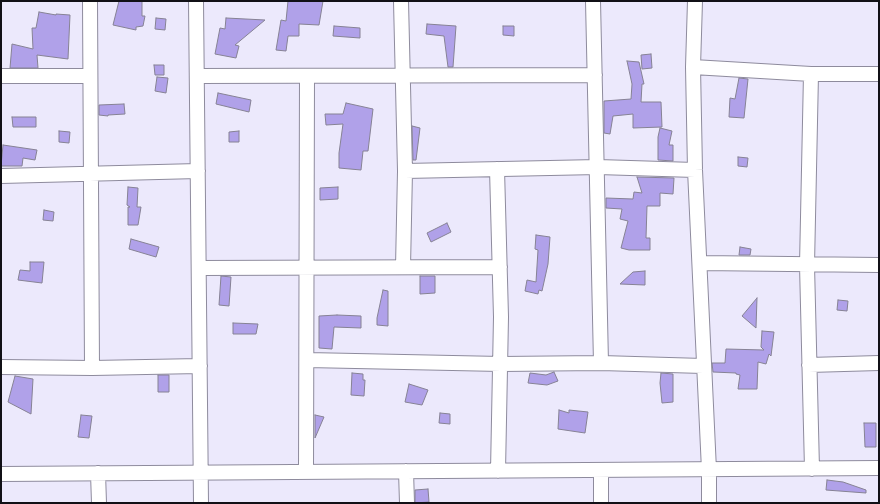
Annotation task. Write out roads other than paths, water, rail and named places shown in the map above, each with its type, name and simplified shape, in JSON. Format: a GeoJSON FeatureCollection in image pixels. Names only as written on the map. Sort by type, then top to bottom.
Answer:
{"type":"FeatureCollection","features":[{"type":"Feature","properties":{"kind":"street"},"geometry":{"type":"LineString","coordinates":[[90,1],[92,368]]}},
{"type":"Feature","properties":{"kind":"street"},"geometry":{"type":"LineString","coordinates":[[196,1],[201,503]]}},
{"type":"Feature","properties":{"kind":"street"},"geometry":{"type":"LineString","coordinates":[[401,1],[405,171],[403,267]]}},
{"type":"Feature","properties":{"kind":"street"},"geometry":{"type":"LineString","coordinates":[[593,1],[598,167],[601,364]]}},
{"type":"Feature","properties":{"kind":"street"},"geometry":{"type":"LineString","coordinates":[[695,1],[693,67],[695,170],[700,262],[708,503]]}},
{"type":"Feature","properties":{"kind":"street"},"geometry":{"type":"LineString","coordinates":[[693,67],[811,74],[879,74]]}},
{"type":"Feature","properties":{"kind":"street"},"geometry":{"type":"LineString","coordinates":[[811,74],[807,265],[812,469]]}},
{"type":"Feature","properties":{"kind":"street"},"geometry":{"type":"LineString","coordinates":[[197,76],[595,75]]}},
{"type":"Feature","properties":{"kind":"street"},"geometry":{"type":"LineString","coordinates":[[1,76],[90,76]]}},
{"type":"Feature","properties":{"kind":"street"},"geometry":{"type":"LineString","coordinates":[[306,472],[307,76]]}},
{"type":"Feature","properties":{"kind":"street"},"geometry":{"type":"LineString","coordinates":[[405,171],[598,167],[695,170]]}},
{"type":"Feature","properties":{"kind":"street"},"geometry":{"type":"LineString","coordinates":[[497,169],[501,364],[498,471]]}},
{"type":"Feature","properties":{"kind":"street"},"geometry":{"type":"LineString","coordinates":[[1,176],[198,171]]}},
{"type":"Feature","properties":{"kind":"street"},"geometry":{"type":"LineString","coordinates":[[700,262],[879,266]]}},
{"type":"Feature","properties":{"kind":"street"},"geometry":{"type":"LineString","coordinates":[[199,268],[500,267]]}},
{"type":"Feature","properties":{"kind":"street"},"geometry":{"type":"LineString","coordinates":[[307,360],[703,366]]}},
{"type":"Feature","properties":{"kind":"street"},"geometry":{"type":"LineString","coordinates":[[809,364],[879,363]]}},
{"type":"Feature","properties":{"kind":"street"},"geometry":{"type":"LineString","coordinates":[[1,367],[92,368],[200,366]]}},
{"type":"Feature","properties":{"kind":"street"},"geometry":{"type":"LineString","coordinates":[[1,474],[879,468]]}},
{"type":"Feature","properties":{"kind":"street"},"geometry":{"type":"LineString","coordinates":[[601,503],[602,470]]}},
{"type":"Feature","properties":{"kind":"street"},"geometry":{"type":"LineString","coordinates":[[406,471],[407,503]]}},
{"type":"Feature","properties":{"kind":"street"},"geometry":{"type":"LineString","coordinates":[[98,473],[99,503]]}}]}
